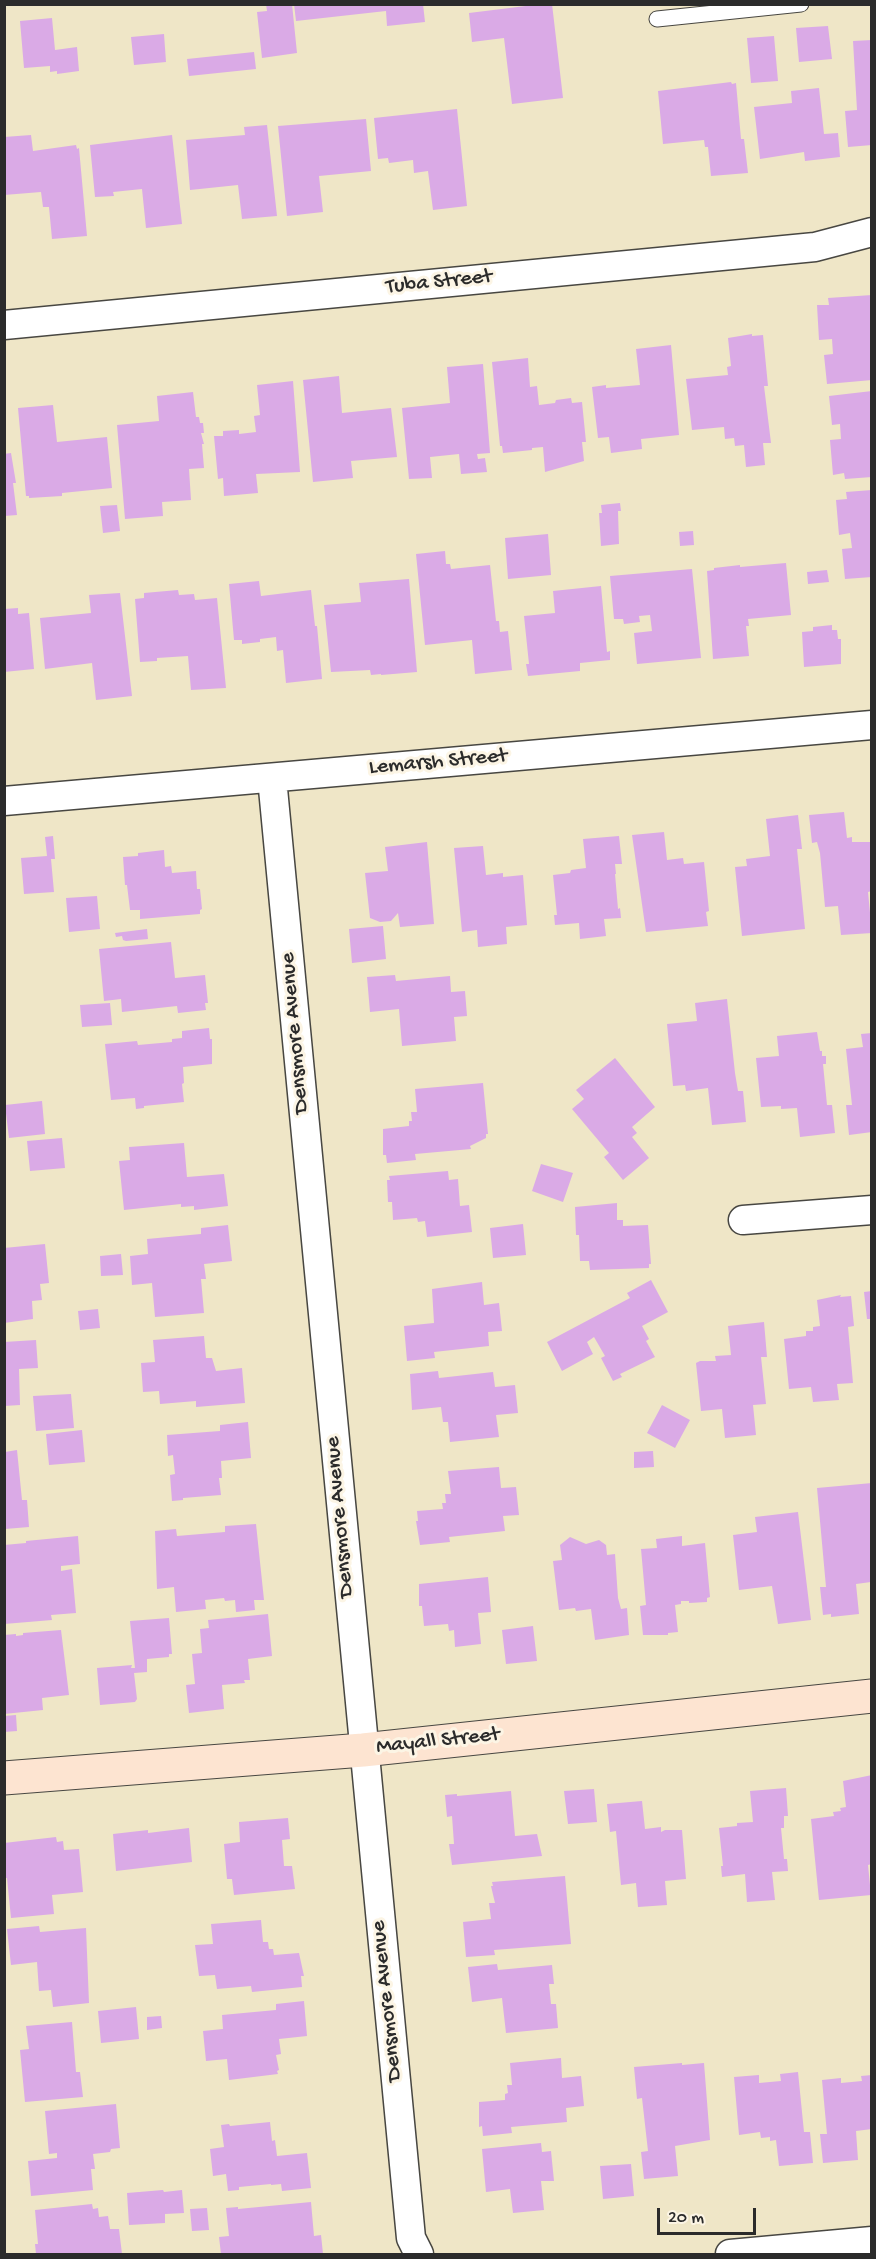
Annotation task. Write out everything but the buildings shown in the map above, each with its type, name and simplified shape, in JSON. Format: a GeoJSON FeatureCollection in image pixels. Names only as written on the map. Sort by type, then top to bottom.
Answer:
{"type":"FeatureCollection","features":[{"type":"Feature","properties":{"kind":"street","name":"Tuba Street"},"geometry":{"type":"LineString","coordinates":[[4,325],[815,247],[872,232]]}},
{"type":"Feature","properties":{"kind":"street","name":"Lemarsh Street"},"geometry":{"type":"LineString","coordinates":[[4,801],[872,725]]}},
{"type":"Feature","properties":{"kind":"street","name":"Densmore Avenue"},"geometry":{"type":"LineString","coordinates":[[272,778],[411,2238],[419,2254]]}},
{"type":"Feature","properties":{"kind":"street"},"geometry":{"type":"LineString","coordinates":[[743,1220],[872,1210]]}},
{"type":"Feature","properties":{"kind":"street","name":"Mayall Street"},"geometry":{"type":"LineString","coordinates":[[4,1778],[363,1749],[872,1696]]}},
{"type":"Feature","properties":{"kind":"street"},"geometry":{"type":"LineString","coordinates":[[730,2254],[872,2241]]}},
{"type":"Feature","properties":{"kind":"lane"},"geometry":{"type":"LineString","coordinates":[[657,19],[801,4]]}}]}
